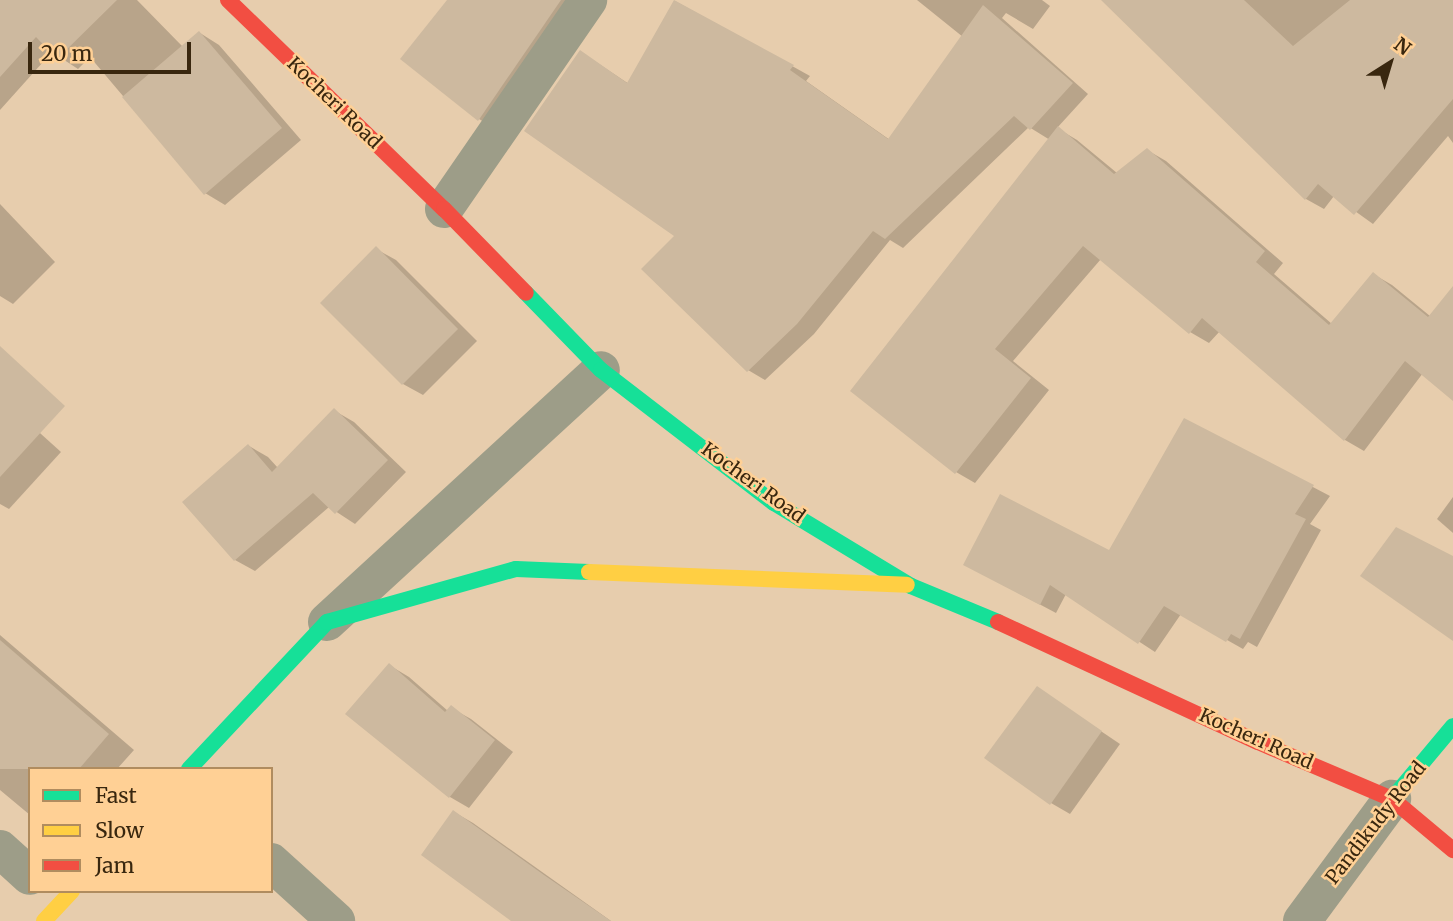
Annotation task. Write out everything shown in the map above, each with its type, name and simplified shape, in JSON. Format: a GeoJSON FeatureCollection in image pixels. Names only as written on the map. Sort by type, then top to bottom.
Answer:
{"type":"FeatureCollection","features":[{"type":"Feature","properties":{"kind":"main road","name":"Kocheri Road"},"geometry":{"type":"LineString","coordinates":[[228,0],[444,209],[601,370],[774,503],[911,586],[1035,637],[1258,742],[1392,799],[1453,850]]}},
{"type":"Feature","properties":{"kind":"main road"},"geometry":{"type":"LineString","coordinates":[[190,767],[327,622],[516,569],[911,586]]}},
{"type":"Feature","properties":{"kind":"main road","name":"Pandikudy Road"},"geometry":{"type":"LineString","coordinates":[[1392,799],[1453,726]]}},
{"type":"Feature","properties":{"kind":"street"},"geometry":{"type":"LineString","coordinates":[[444,209],[588,0]]}},
{"type":"Feature","properties":{"kind":"street"},"geometry":{"type":"LineString","coordinates":[[327,622],[601,370]]}},
{"type":"Feature","properties":{"kind":"street","name":"Pandikudy Road"},"geometry":{"type":"LineString","coordinates":[[1302,921],[1392,799]]}},
{"type":"Feature","properties":{"kind":"street"},"geometry":{"type":"LineString","coordinates":[[0,849],[28,874]]}},
{"type":"Feature","properties":{"kind":"street"},"geometry":{"type":"LineString","coordinates":[[273,864],[336,921]]}},
{"type":"Feature","properties":{"kind":"building"},"geometry":{"type":"Polygon","coordinates":[[[0,0],[117,0],[57,59],[36,37],[0,77],[0,0]]]}},
{"type":"Feature","properties":{"kind":"building"},"geometry":{"type":"Polygon","coordinates":[[[447,0],[561,0],[478,121],[400,59],[447,0]]]}},
{"type":"Feature","properties":{"kind":"building"},"geometry":{"type":"Polygon","coordinates":[[[674,0],[794,65],[790,70],[888,139],[983,5],[1073,83],[1030,130],[1014,116],[885,239],[873,231],[797,324],[747,372],[641,269],[674,236],[524,131],[580,50],[627,83],[674,0]]]}},
{"type":"Feature","properties":{"kind":"building"},"geometry":{"type":"Polygon","coordinates":[[[1101,0],[1244,0],[1293,46],[1350,0],[1453,0],[1453,99],[1354,215],[1318,184],[1305,200],[1101,0]]]}},
{"type":"Feature","properties":{"kind":"building"},"geometry":{"type":"Polygon","coordinates":[[[199,31],[282,128],[204,195],[122,97],[199,31]]]}},
{"type":"Feature","properties":{"kind":"building"},"geometry":{"type":"Polygon","coordinates":[[[1058,126],[1114,174],[1147,148],[1265,251],[1256,262],[1329,325],[1373,272],[1428,317],[1453,286],[1453,401],[1405,361],[1344,441],[1202,318],[1189,334],[1083,246],[995,349],[1031,378],[955,474],[850,391],[1058,126]]]}},
{"type":"Feature","properties":{"kind":"building"},"geometry":{"type":"Polygon","coordinates":[[[376,246],[458,329],[402,385],[320,303],[376,246]]]}},
{"type":"Feature","properties":{"kind":"building"},"geometry":{"type":"Polygon","coordinates":[[[0,346],[65,406],[0,477],[0,346]]]}},
{"type":"Feature","properties":{"kind":"building"},"geometry":{"type":"Polygon","coordinates":[[[334,408],[388,460],[335,514],[313,493],[234,561],[182,502],[248,444],[272,472],[334,408]]]}},
{"type":"Feature","properties":{"kind":"building"},"geometry":{"type":"Polygon","coordinates":[[[1184,418],[1314,485],[1295,514],[1306,519],[1240,639],[1231,634],[1226,642],[1164,606],[1138,644],[1050,585],[1040,605],[963,565],[1000,494],[1109,550],[1184,418]]]}},
{"type":"Feature","properties":{"kind":"building"},"geometry":{"type":"Polygon","coordinates":[[[1396,527],[1453,556],[1453,641],[1360,576],[1396,527]]]}},
{"type":"Feature","properties":{"kind":"building"},"geometry":{"type":"Polygon","coordinates":[[[0,640],[109,734],[81,767],[0,769],[0,640]]]}},
{"type":"Feature","properties":{"kind":"building"},"geometry":{"type":"Polygon","coordinates":[[[389,663],[445,712],[451,705],[495,740],[449,798],[345,714],[389,663]]]}},
{"type":"Feature","properties":{"kind":"building"},"geometry":{"type":"Polygon","coordinates":[[[1037,686],[1102,731],[1050,805],[984,758],[1037,686]]]}},
{"type":"Feature","properties":{"kind":"building"},"geometry":{"type":"Polygon","coordinates":[[[453,810],[611,921],[511,921],[421,855],[453,810]]]}},
{"type":"Feature","properties":{"kind":"traffic: fast"},"geometry":{"type":"LineString","coordinates":[[526,293],[601,370],[774,503],[911,586],[998,622]]}},
{"type":"Feature","properties":{"kind":"traffic: fast"},"geometry":{"type":"LineString","coordinates":[[191,767],[327,622],[516,569],[589,572]]}},
{"type":"Feature","properties":{"kind":"traffic: fast"},"geometry":{"type":"LineString","coordinates":[[1392,799],[1453,726]]}},
{"type":"Feature","properties":{"kind":"traffic: slow"},"geometry":{"type":"LineString","coordinates":[[589,572],[907,585]]}},
{"type":"Feature","properties":{"kind":"traffic: slow"},"geometry":{"type":"LineString","coordinates":[[44,921],[70,893]]}},
{"type":"Feature","properties":{"kind":"traffic: jam"},"geometry":{"type":"LineString","coordinates":[[228,0],[444,209],[526,293]]}},
{"type":"Feature","properties":{"kind":"traffic: jam"},"geometry":{"type":"LineString","coordinates":[[998,622],[1258,742],[1392,799],[1453,850]]}}]}
